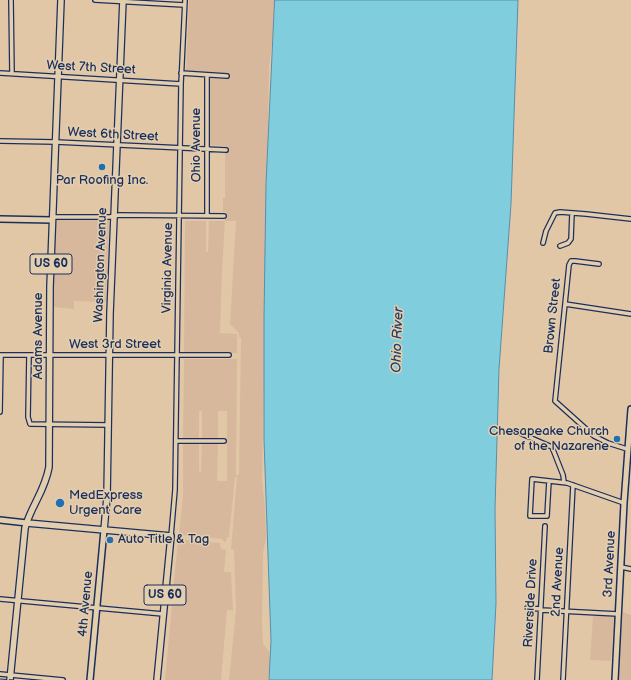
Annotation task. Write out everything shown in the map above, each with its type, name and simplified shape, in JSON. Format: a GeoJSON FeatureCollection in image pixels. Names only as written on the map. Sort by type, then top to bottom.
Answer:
{"type":"FeatureCollection","features":[{"type":"Feature","properties":{"kind":"main road","name":"Adams Avenue"},"geometry":{"type":"LineString","coordinates":[[26,523],[41,494],[47,479],[49,467],[52,218],[61,0]]}},
{"type":"Feature","properties":{"kind":"main road","name":"Washington Avenue"},"geometry":{"type":"LineString","coordinates":[[104,530],[108,497],[114,216],[123,1]]}},
{"type":"Feature","properties":{"kind":"main road"},"geometry":{"type":"LineString","coordinates":[[26,523],[171,536]]}},
{"type":"Feature","properties":{"kind":"main road","name":"US 60"},"geometry":{"type":"LineString","coordinates":[[10,678],[26,523]]}},
{"type":"Feature","properties":{"kind":"main road","name":"US 60"},"geometry":{"type":"LineString","coordinates":[[157,680],[171,536]]}},
{"type":"Feature","properties":{"kind":"street"},"geometry":{"type":"LineString","coordinates":[[11,0],[12,73]]}},
{"type":"Feature","properties":{"kind":"street"},"geometry":{"type":"LineString","coordinates":[[95,0],[184,5]]}},
{"type":"Feature","properties":{"kind":"street","name":"Virginia Avenue"},"geometry":{"type":"LineString","coordinates":[[171,536],[175,496],[181,73],[185,0]]}},
{"type":"Feature","properties":{"kind":"street","name":"West 7th Street"},"geometry":{"type":"LineString","coordinates":[[0,72],[181,84]]}},
{"type":"Feature","properties":{"kind":"street"},"geometry":{"type":"LineString","coordinates":[[181,73],[227,76]]}},
{"type":"Feature","properties":{"kind":"street","name":"Ohio Avenue"},"geometry":{"type":"LineString","coordinates":[[207,75],[207,216]]}},
{"type":"Feature","properties":{"kind":"street","name":"West 6th Street"},"geometry":{"type":"LineString","coordinates":[[0,141],[117,144],[226,150]]}},
{"type":"Feature","properties":{"kind":"street"},"geometry":{"type":"LineString","coordinates":[[543,243],[546,230],[555,213],[572,213],[631,219]]}},
{"type":"Feature","properties":{"kind":"street"},"geometry":{"type":"LineString","coordinates":[[560,246],[568,243],[571,239],[572,213]]}},
{"type":"Feature","properties":{"kind":"street"},"geometry":{"type":"LineString","coordinates":[[0,219],[114,216],[224,216]]}},
{"type":"Feature","properties":{"kind":"street","name":"Brown Street"},"geometry":{"type":"LineString","coordinates":[[599,264],[580,261],[571,262],[568,269],[555,401],[594,436],[608,443],[628,449]]}},
{"type":"Feature","properties":{"kind":"street"},"geometry":{"type":"LineString","coordinates":[[565,304],[631,314]]}},
{"type":"Feature","properties":{"kind":"street"},"geometry":{"type":"LineString","coordinates":[[0,355],[0,412]]}},
{"type":"Feature","properties":{"kind":"street","name":"West 3rd Street"},"geometry":{"type":"LineString","coordinates":[[0,355],[229,355]]}},
{"type":"Feature","properties":{"kind":"street"},"geometry":{"type":"LineString","coordinates":[[29,355],[28,417],[30,424],[109,425]]}},
{"type":"Feature","properties":{"kind":"street","name":"3rd Avenue"},"geometry":{"type":"LineString","coordinates":[[615,680],[624,502],[629,457],[628,449],[631,409]]}},
{"type":"Feature","properties":{"kind":"street"},"geometry":{"type":"LineString","coordinates":[[520,432],[551,446],[561,470],[564,482]]}},
{"type":"Feature","properties":{"kind":"street"},"geometry":{"type":"LineString","coordinates":[[176,441],[224,441]]}},
{"type":"Feature","properties":{"kind":"street"},"geometry":{"type":"LineString","coordinates":[[549,481],[547,516],[530,516],[532,479],[564,482],[624,502]]}},
{"type":"Feature","properties":{"kind":"street","name":"2nd Avenue"},"geometry":{"type":"LineString","coordinates":[[563,680],[573,485]]}},
{"type":"Feature","properties":{"kind":"street"},"geometry":{"type":"LineString","coordinates":[[0,520],[26,523]]}},
{"type":"Feature","properties":{"kind":"street","name":"Riverside Drive"},"geometry":{"type":"LineString","coordinates":[[537,680],[545,526]]}},
{"type":"Feature","properties":{"kind":"street","name":"4th Avenue"},"geometry":{"type":"LineString","coordinates":[[90,680],[104,530]]}},
{"type":"Feature","properties":{"kind":"street"},"geometry":{"type":"LineString","coordinates":[[621,566],[631,569]]}},
{"type":"Feature","properties":{"kind":"street"},"geometry":{"type":"LineString","coordinates":[[0,599],[163,614]]}},
{"type":"Feature","properties":{"kind":"street"},"geometry":{"type":"LineString","coordinates":[[526,608],[618,614]]}},
{"type":"Feature","properties":{"kind":"street"},"geometry":{"type":"LineString","coordinates":[[0,674],[10,678],[63,680]]}},
{"type":"Feature","properties":{"kind":"shaded area"},"geometry":{"type":"Polygon","coordinates":[[[189,0],[275,0],[269,68],[262,479],[266,538],[263,553],[262,624],[263,644],[269,651],[270,658],[268,680],[229,680],[236,610],[234,550],[231,549],[237,477],[235,477],[229,537],[227,537],[226,542],[222,539],[179,535],[183,495],[183,444],[199,444],[199,471],[201,472],[202,444],[218,444],[217,481],[227,481],[227,411],[218,411],[218,439],[202,439],[202,411],[199,411],[199,439],[183,439],[184,359],[237,359],[236,475],[239,475],[241,338],[239,337],[239,333],[230,324],[236,221],[225,221],[226,212],[223,212],[223,198],[225,198],[225,146],[209,145],[209,78],[226,79],[226,74],[186,72],[189,0]]]}},
{"type":"Feature","properties":{"kind":"shaded area"},"geometry":{"type":"Polygon","coordinates":[[[56,219],[109,220],[106,302],[74,301],[74,309],[53,307],[56,219]]]}},
{"type":"Feature","properties":{"kind":"shaded area"},"geometry":{"type":"Polygon","coordinates":[[[185,221],[206,221],[206,252],[208,252],[209,221],[225,221],[220,333],[237,334],[237,353],[184,353],[185,221]]]}},
{"type":"Feature","properties":{"kind":"shaded area"},"geometry":{"type":"Polygon","coordinates":[[[178,539],[220,543],[221,549],[226,550],[224,572],[231,572],[233,610],[227,610],[221,680],[165,680],[178,539]]]}},
{"type":"Feature","properties":{"kind":"shaded area"},"geometry":{"type":"Polygon","coordinates":[[[623,612],[631,615],[631,680],[618,680],[623,612]]]}},
{"type":"Feature","properties":{"kind":"shaded area"},"geometry":{"type":"Polygon","coordinates":[[[593,615],[614,616],[611,661],[590,660],[593,615]]]}},
{"type":"Feature","properties":{"kind":"water","name":"Ohio River"},"geometry":{"type":"Polygon","coordinates":[[[275,0],[518,0],[511,204],[499,369],[495,509],[496,603],[492,680],[269,680],[271,641],[264,440],[264,319],[266,184],[275,0]]]}},
{"type":"Feature","properties":{"kind":"railway"},"geometry":{"type":"LineString","coordinates":[[0,679],[14,680]]}},
{"type":"Feature","properties":{"kind":"place","name":"Par Roofing Inc."},"geometry":{"type":"Point","coordinates":[102,167]}},
{"type":"Feature","properties":{"kind":"place","name":"Chesapeake Church of the Nazarene"},"geometry":{"type":"Point","coordinates":[617,439]}},
{"type":"Feature","properties":{"kind":"place","name":"MedExpress Urgent Care"},"geometry":{"type":"Point","coordinates":[60,503]}},
{"type":"Feature","properties":{"kind":"place","name":"Auto Title & Tag"},"geometry":{"type":"Point","coordinates":[110,540]}}]}
